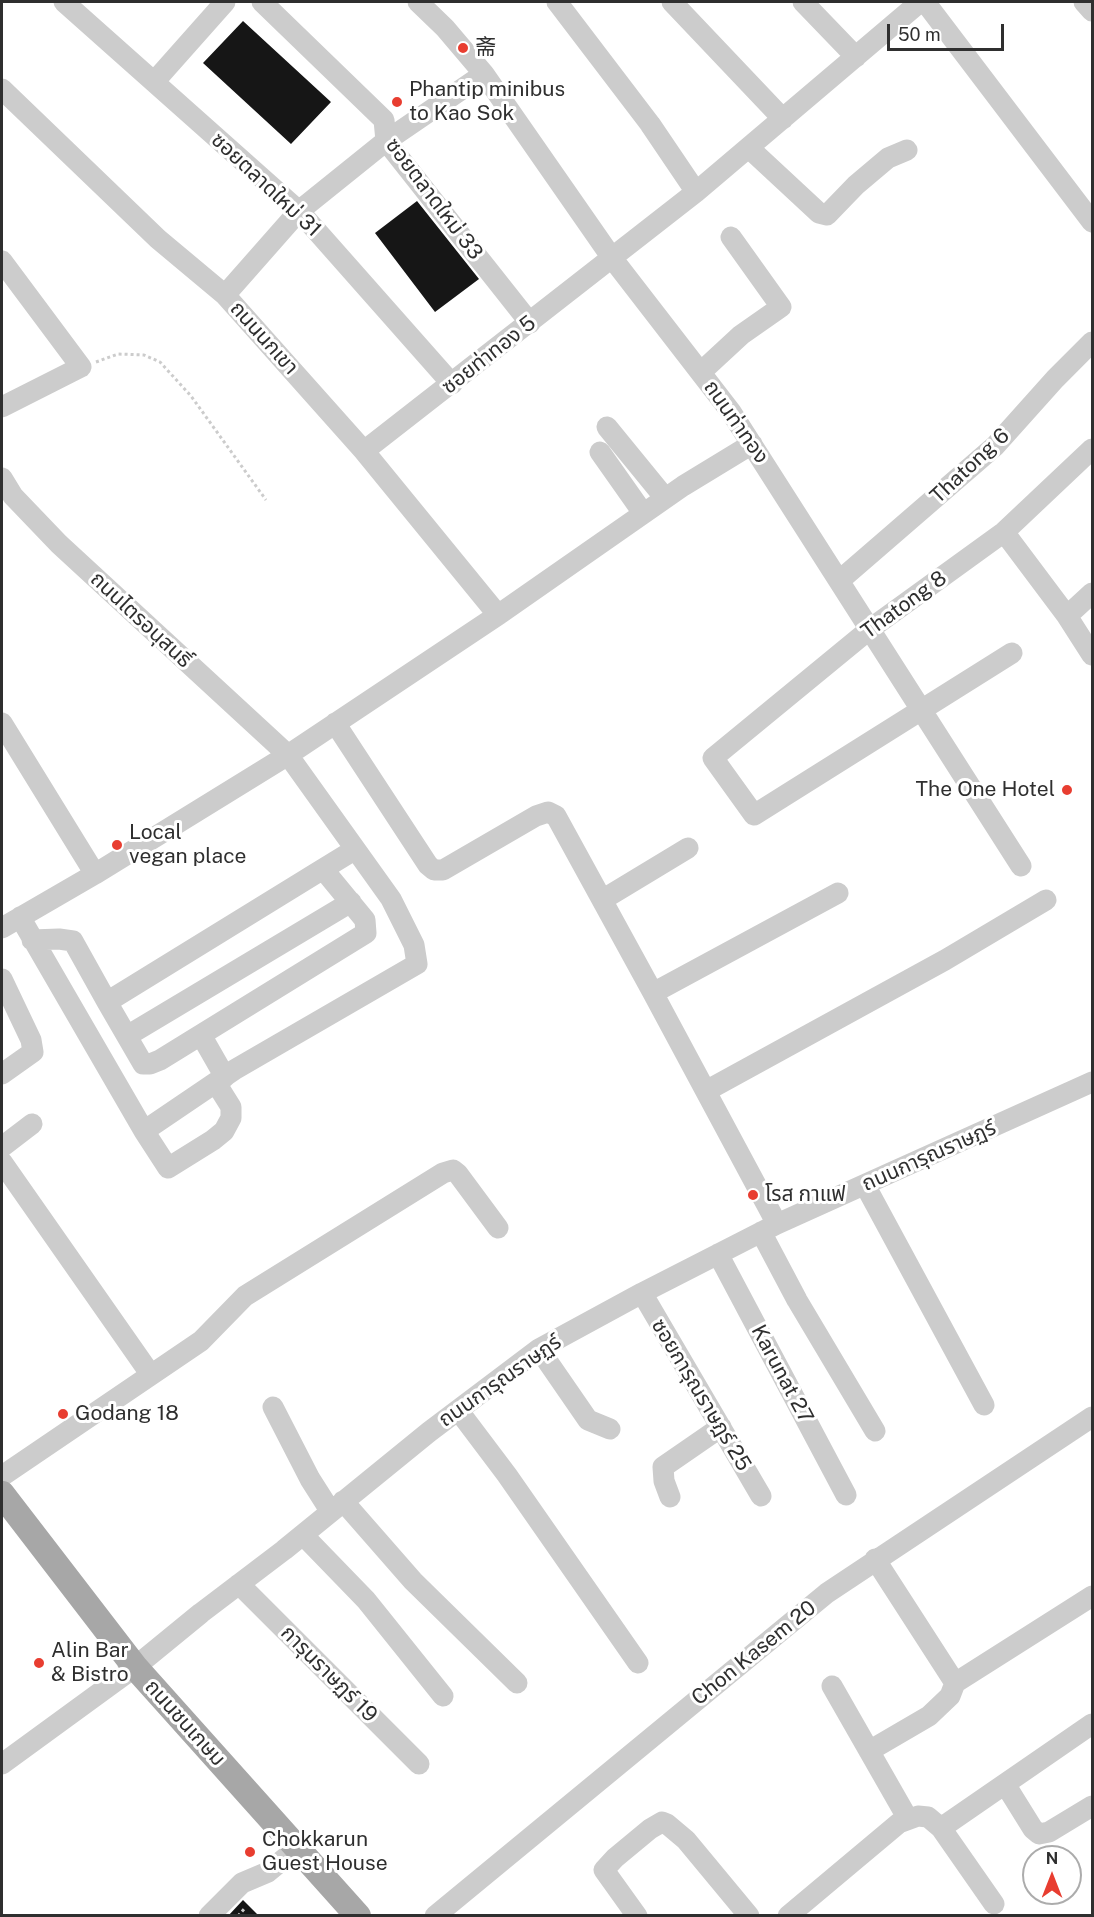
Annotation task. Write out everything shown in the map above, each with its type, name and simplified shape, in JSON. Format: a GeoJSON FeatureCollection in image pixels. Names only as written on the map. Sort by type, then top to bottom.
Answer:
{"type":"FeatureCollection","features":[{"type":"Feature","properties":{"kind":"main road","name":"ถนนชนเกษม"},"geometry":{"type":"LineString","coordinates":[[2,1494],[135,1667],[358,1916]]}},
{"type":"Feature","properties":{"kind":"street","name":"ซอยตลาดใหม่ 31"},"geometry":{"type":"LineString","coordinates":[[64,2],[299,211],[452,384]]}},
{"type":"Feature","properties":{"kind":"street"},"geometry":{"type":"LineString","coordinates":[[154,82],[225,2]]}},
{"type":"Feature","properties":{"kind":"street","name":"ถนนท่าทอง"},"geometry":{"type":"LineString","coordinates":[[418,2],[445,28],[484,74],[612,258],[731,411],[1021,866]]}},
{"type":"Feature","properties":{"kind":"street"},"geometry":{"type":"LineString","coordinates":[[557,2],[650,124],[696,192]]}},
{"type":"Feature","properties":{"kind":"street"},"geometry":{"type":"LineString","coordinates":[[672,2],[783,119]]}},
{"type":"Feature","properties":{"kind":"street"},"geometry":{"type":"LineString","coordinates":[[803,2],[856,57]]}},
{"type":"Feature","properties":{"kind":"street","name":"ซอยท่าทอง 5"},"geometry":{"type":"LineString","coordinates":[[364,451],[696,192],[920,2]]}},
{"type":"Feature","properties":{"kind":"street"},"geometry":{"type":"LineString","coordinates":[[925,2],[1092,222]]}},
{"type":"Feature","properties":{"kind":"street"},"geometry":{"type":"LineString","coordinates":[[1084,2],[1092,11]]}},
{"type":"Feature","properties":{"kind":"street","name":"ซอยตลาดใหม่ 33"},"geometry":{"type":"LineString","coordinates":[[267,3],[384,120],[386,141],[530,323]]}},
{"type":"Feature","properties":{"kind":"street"},"geometry":{"type":"LineString","coordinates":[[225,295],[299,211],[386,141],[484,74]]}},
{"type":"Feature","properties":{"kind":"street","name":"ถนนนกเขา"},"geometry":{"type":"LineString","coordinates":[[2,89],[158,239],[225,295],[364,451],[498,615]]}},
{"type":"Feature","properties":{"kind":"street"},"geometry":{"type":"LineString","coordinates":[[749,148],[819,213],[827,215],[856,185],[888,158],[907,150]]}},
{"type":"Feature","properties":{"kind":"street"},"geometry":{"type":"LineString","coordinates":[[701,372],[741,335],[782,307],[731,237]]}},
{"type":"Feature","properties":{"kind":"street"},"geometry":{"type":"LineString","coordinates":[[2,261],[81,368],[2,407]]}},
{"type":"Feature","properties":{"kind":"street","name":"Thatong 6"},"geometry":{"type":"LineString","coordinates":[[839,581],[994,446],[1092,342]]}},
{"type":"Feature","properties":{"kind":"street"},"geometry":{"type":"LineString","coordinates":[[607,427],[665,498]]}},
{"type":"Feature","properties":{"kind":"street"},"geometry":{"type":"LineString","coordinates":[[201,1035],[231,1107],[231,1118],[224,1131],[213,1140],[168,1168],[32,940],[11,922],[95,874],[288,755],[498,615],[665,498],[753,444]]}},
{"type":"Feature","properties":{"kind":"street","name":"Thatong 8"},"geometry":{"type":"LineString","coordinates":[[921,710],[754,815],[713,758],[870,629],[1004,532],[1092,449]]}},
{"type":"Feature","properties":{"kind":"street"},"geometry":{"type":"LineString","coordinates":[[600,452],[643,513]]}},
{"type":"Feature","properties":{"kind":"street","name":"ถนนไตรอนุสนธิ์"},"geometry":{"type":"LineString","coordinates":[[2,478],[14,496],[59,544],[288,755],[391,899],[414,945],[417,964],[220,1080]]}},
{"type":"Feature","properties":{"kind":"street"},"geometry":{"type":"LineString","coordinates":[[1004,532],[1067,616],[1092,656]]}},
{"type":"Feature","properties":{"kind":"street"},"geometry":{"type":"LineString","coordinates":[[1067,616],[1092,593]]}},
{"type":"Feature","properties":{"kind":"street"},"geometry":{"type":"LineString","coordinates":[[921,710],[1012,653]]}},
{"type":"Feature","properties":{"kind":"street"},"geometry":{"type":"LineString","coordinates":[[2,723],[95,874]]}},
{"type":"Feature","properties":{"kind":"street"},"geometry":{"type":"LineString","coordinates":[[335,723],[428,865],[434,870],[443,870],[536,816],[548,812],[555,816],[706,1091],[769,1228],[797,1300],[875,1431]]}},
{"type":"Feature","properties":{"kind":"street"},"geometry":{"type":"LineString","coordinates":[[602,900],[688,848]]}},
{"type":"Feature","properties":{"kind":"street"},"geometry":{"type":"LineString","coordinates":[[108,1002],[354,850]]}},
{"type":"Feature","properties":{"kind":"street"},"geometry":{"type":"LineString","coordinates":[[32,940],[73,941],[143,1064],[160,1060],[366,933],[365,920],[323,869]]}},
{"type":"Feature","properties":{"kind":"street"},"geometry":{"type":"LineString","coordinates":[[653,993],[838,893]]}},
{"type":"Feature","properties":{"kind":"street"},"geometry":{"type":"LineString","coordinates":[[706,1091],[945,960],[1046,900]]}},
{"type":"Feature","properties":{"kind":"street"},"geometry":{"type":"LineString","coordinates":[[127,1036],[351,902]]}},
{"type":"Feature","properties":{"kind":"street"},"geometry":{"type":"LineString","coordinates":[[2,979],[31,1040],[33,1052],[2,1074]]}},
{"type":"Feature","properties":{"kind":"street"},"geometry":{"type":"LineString","coordinates":[[144,1131],[220,1080]]}},
{"type":"Feature","properties":{"kind":"street","name":"ถนนการุณราษฏร์"},"geometry":{"type":"LineString","coordinates":[[2,1764],[135,1667],[458,1410],[539,1349],[769,1228],[1092,1082]]}},
{"type":"Feature","properties":{"kind":"street"},"geometry":{"type":"LineString","coordinates":[[2,1147],[32,1125]]}},
{"type":"Feature","properties":{"kind":"street"},"geometry":{"type":"LineString","coordinates":[[2,1162],[151,1375]]}},
{"type":"Feature","properties":{"kind":"street"},"geometry":{"type":"LineString","coordinates":[[2,1476],[201,1341],[245,1296],[443,1173],[453,1170],[458,1174],[498,1228]]}},
{"type":"Feature","properties":{"kind":"street"},"geometry":{"type":"LineString","coordinates":[[865,1185],[984,1405]]}},
{"type":"Feature","properties":{"kind":"street","name":"Karunat 27"},"geometry":{"type":"LineString","coordinates":[[718,1254],[846,1495]]}},
{"type":"Feature","properties":{"kind":"street","name":"ซอยการุณราษฎร์ 25"},"geometry":{"type":"LineString","coordinates":[[642,1293],[761,1496]]}},
{"type":"Feature","properties":{"kind":"street"},"geometry":{"type":"LineString","coordinates":[[539,1349],[588,1420],[610,1429]]}},
{"type":"Feature","properties":{"kind":"street"},"geometry":{"type":"LineString","coordinates":[[273,1407],[310,1479],[517,1683]]}},
{"type":"Feature","properties":{"kind":"street"},"geometry":{"type":"LineString","coordinates":[[458,1410],[507,1474],[639,1663]]}},
{"type":"Feature","properties":{"kind":"street","name":"Chon Kasem 20"},"geometry":{"type":"LineString","coordinates":[[435,1916],[827,1593],[1092,1417]]}},
{"type":"Feature","properties":{"kind":"street"},"geometry":{"type":"LineString","coordinates":[[670,1497],[664,1481],[663,1467],[721,1427]]}},
{"type":"Feature","properties":{"kind":"street"},"geometry":{"type":"LineString","coordinates":[[303,1534],[366,1600],[443,1696]]}},
{"type":"Feature","properties":{"kind":"street"},"geometry":{"type":"LineString","coordinates":[[875,1559],[955,1683]]}},
{"type":"Feature","properties":{"kind":"street","name":"การุนราษฏร์ 19"},"geometry":{"type":"LineString","coordinates":[[239,1584],[419,1764]]}},
{"type":"Feature","properties":{"kind":"street"},"geometry":{"type":"LineString","coordinates":[[869,1751],[929,1716],[950,1696],[955,1683],[1092,1596]]}},
{"type":"Feature","properties":{"kind":"street"},"geometry":{"type":"LineString","coordinates":[[832,1686],[908,1819]]}},
{"type":"Feature","properties":{"kind":"street"},"geometry":{"type":"LineString","coordinates":[[940,1828],[1092,1724]]}},
{"type":"Feature","properties":{"kind":"street"},"geometry":{"type":"LineString","coordinates":[[1005,1784],[1033,1829],[1039,1834],[1049,1832],[1092,1806]]}},
{"type":"Feature","properties":{"kind":"street"},"geometry":{"type":"LineString","coordinates":[[788,1916],[899,1823],[918,1816],[928,1817],[940,1828],[994,1904]]}},
{"type":"Feature","properties":{"kind":"street"},"geometry":{"type":"LineString","coordinates":[[637,1916],[604,1870],[650,1829],[662,1822],[686,1840],[749,1916]]}},
{"type":"Feature","properties":{"kind":"street"},"geometry":{"type":"LineString","coordinates":[[209,1916],[242,1882],[268,1872],[297,1848]]}},
{"type":"Feature","properties":{"kind":"path"},"geometry":{"type":"LineString","coordinates":[[81,368],[118,354],[144,355],[160,362],[191,396],[266,500]]}},
{"type":"Feature","properties":{"kind":"building"},"geometry":{"type":"Polygon","coordinates":[[[243,21],[331,102],[291,144],[203,63],[243,21]]]}},
{"type":"Feature","properties":{"kind":"building"},"geometry":{"type":"Polygon","coordinates":[[[417,201],[479,279],[435,312],[375,233],[417,201]]]}},
{"type":"Feature","properties":{"kind":"building"},"geometry":{"type":"Polygon","coordinates":[[[243,1900],[259,1916],[228,1916],[243,1900]]]}},
{"type":"Feature","properties":{"kind":"place","name":"斋"},"geometry":{"type":"Point","coordinates":[463,48]}},
{"type":"Feature","properties":{"kind":"place","name":"Phantip minibus to Kao Sok"},"geometry":{"type":"Point","coordinates":[397,102]}},
{"type":"Feature","properties":{"kind":"place","name":"The One Hotel"},"geometry":{"type":"Point","coordinates":[1067,790]}},
{"type":"Feature","properties":{"kind":"place","name":"Local vegan place"},"geometry":{"type":"Point","coordinates":[117,845]}},
{"type":"Feature","properties":{"kind":"place","name":"โรส กาแฟ"},"geometry":{"type":"Point","coordinates":[753,1195]}},
{"type":"Feature","properties":{"kind":"place","name":"Godang 18"},"geometry":{"type":"Point","coordinates":[63,1414]}},
{"type":"Feature","properties":{"kind":"place","name":"Alin Bar & Bistro"},"geometry":{"type":"Point","coordinates":[39,1663]}},
{"type":"Feature","properties":{"kind":"place","name":"Chokkarun Guest House"},"geometry":{"type":"Point","coordinates":[250,1852]}}]}
